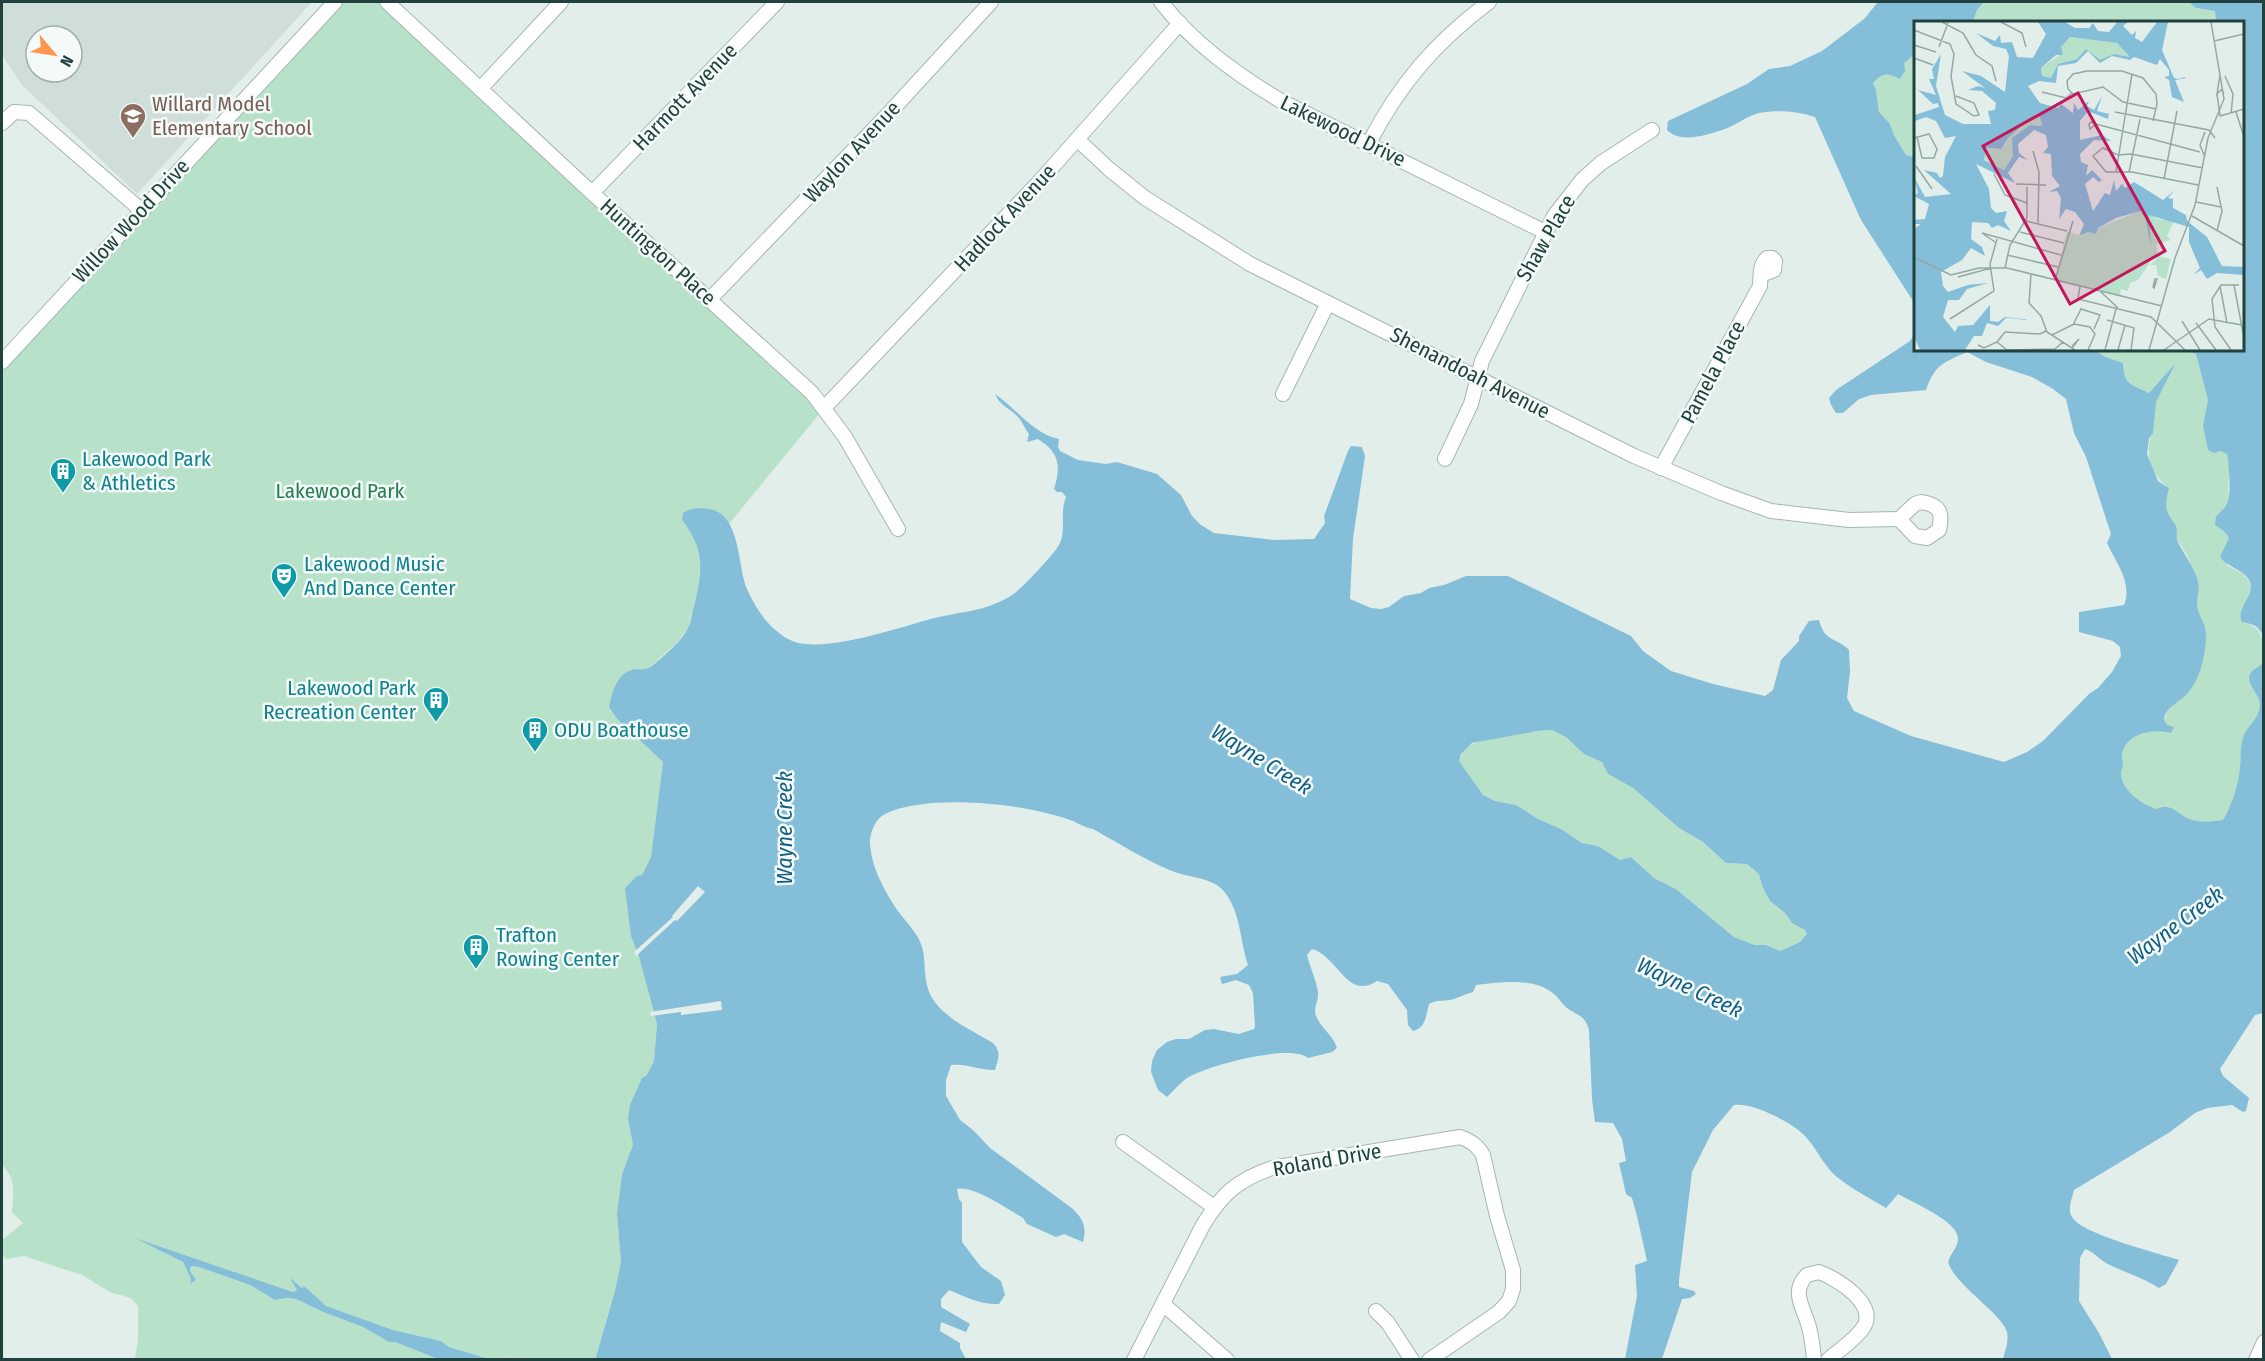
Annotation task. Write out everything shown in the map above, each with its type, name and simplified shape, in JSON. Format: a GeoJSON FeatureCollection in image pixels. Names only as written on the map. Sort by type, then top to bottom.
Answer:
{"type":"FeatureCollection","features":[{"type":"Feature","properties":{"kind":"street","name":"Willow Wood Drive"},"geometry":{"type":"LineString","coordinates":[[2,362],[336,2]]}},
{"type":"Feature","properties":{"kind":"street","name":"Huntington Place"},"geometry":{"type":"LineString","coordinates":[[387,2],[812,393],[861,462],[898,529]]}},
{"type":"Feature","properties":{"kind":"street"},"geometry":{"type":"LineString","coordinates":[[480,89],[561,2]]}},
{"type":"Feature","properties":{"kind":"street","name":"Harmott Avenue"},"geometry":{"type":"LineString","coordinates":[[592,193],[777,2]]}},
{"type":"Feature","properties":{"kind":"street","name":"Waylon Avenue"},"geometry":{"type":"LineString","coordinates":[[711,300],[860,145],[991,2]]}},
{"type":"Feature","properties":{"kind":"street","name":"Lakewood Drive"},"geometry":{"type":"LineString","coordinates":[[1161,2],[1203,46],[1255,86],[1545,232]]}},
{"type":"Feature","properties":{"kind":"street"},"geometry":{"type":"LineString","coordinates":[[1369,143],[1384,114],[1417,68],[1443,40],[1489,2]]}},
{"type":"Feature","properties":{"kind":"street","name":"Hadlock Avenue"},"geometry":{"type":"LineString","coordinates":[[824,408],[929,300],[1180,24]]}},
{"type":"Feature","properties":{"kind":"street"},"geometry":{"type":"LineString","coordinates":[[2,123],[14,112],[29,113],[141,210]]}},
{"type":"Feature","properties":{"kind":"street","name":"Shaw Place"},"geometry":{"type":"LineString","coordinates":[[1445,459],[1472,404],[1482,360],[1545,232],[1565,199],[1601,163],[1652,130]]}},
{"type":"Feature","properties":{"kind":"street","name":"Shenandoah Avenue"},"geometry":{"type":"LineString","coordinates":[[1077,139],[1127,183],[1168,214],[1250,264],[1661,468],[1771,511],[1849,520],[1899,519]]}},
{"type":"Feature","properties":{"kind":"street","name":"Pamela Place"},"geometry":{"type":"LineString","coordinates":[[1661,468],[1760,286],[1761,275]]}},
{"type":"Feature","properties":{"kind":"street"},"geometry":{"type":"LineString","coordinates":[[1283,394],[1328,303]]}},
{"type":"Feature","properties":{"kind":"street","name":"Roland Drive"},"geometry":{"type":"LineString","coordinates":[[1134,1359],[1203,1225],[1214,1207],[1236,1185],[1253,1174],[1272,1168],[1454,1137],[1470,1140],[1478,1146],[1483,1155],[1497,1216],[1514,1270],[1514,1286],[1509,1301],[1499,1312],[1429,1359]]}},
{"type":"Feature","properties":{"kind":"street"},"geometry":{"type":"LineString","coordinates":[[1123,1142],[1214,1207]]}},
{"type":"Feature","properties":{"kind":"street"},"geometry":{"type":"LineString","coordinates":[[1815,1359],[1808,1324],[1798,1299],[1798,1288],[1807,1275],[1819,1272],[1860,1299],[1867,1313],[1862,1331],[1828,1359]]}},
{"type":"Feature","properties":{"kind":"street"},"geometry":{"type":"LineString","coordinates":[[1163,1304],[1227,1359]]}},
{"type":"Feature","properties":{"kind":"street"},"geometry":{"type":"LineString","coordinates":[[1376,1311],[1388,1323],[1412,1359]]}},
{"type":"Feature","properties":{"kind":"street"},"geometry":{"type":"LineString","coordinates":[[2256,1359],[2264,1342]]}},
{"type":"Feature","properties":{"kind":"shaded area","name":"Willard Model Elementary School"},"geometry":{"type":"Polygon","coordinates":[[[2,2],[312,2],[137,194],[22,85],[2,55],[2,2]]]}},
{"type":"Feature","properties":{"kind":"green space","name":"Lakewood Park"},"geometry":{"type":"Polygon","coordinates":[[[335,2],[388,2],[824,408],[729,524],[725,518],[682,520],[694,536],[702,565],[688,628],[675,645],[609,707],[617,719],[663,762],[651,857],[642,875],[638,953],[657,1024],[654,1061],[628,1119],[633,1145],[622,1174],[617,1213],[621,1262],[595,1359],[514,1360],[512,1357],[489,1359],[449,1347],[441,1341],[393,1330],[325,1306],[304,1286],[302,1288],[292,1280],[297,1290],[293,1292],[141,1240],[183,1262],[191,1279],[190,1283],[195,1280],[190,1271],[191,1266],[199,1267],[250,1285],[275,1300],[296,1299],[363,1327],[389,1342],[395,1342],[438,1359],[135,1359],[138,1340],[138,1306],[131,1298],[110,1292],[82,1275],[24,1256],[7,1259],[2,1255],[2,1240],[23,1223],[12,1212],[12,1181],[2,1165],[2,361],[335,2]]]}},
{"type":"Feature","properties":{"kind":"green space"},"geometry":{"type":"Polygon","coordinates":[[[1984,2],[2189,2],[2196,8],[2215,11],[2216,21],[1973,21],[1977,10],[1984,2]]]}},
{"type":"Feature","properties":{"kind":"green space"},"geometry":{"type":"Polygon","coordinates":[[[1914,55],[1914,157],[1906,155],[1890,124],[1879,112],[1873,83],[1914,55]]]}},
{"type":"Feature","properties":{"kind":"green space"},"geometry":{"type":"Polygon","coordinates":[[[2097,351],[2189,351],[2196,353],[2208,400],[2203,425],[2220,451],[2227,454],[2230,467],[2229,500],[2216,516],[2229,538],[2227,566],[2242,574],[2249,583],[2249,594],[2241,609],[2242,622],[2250,624],[2259,631],[2263,642],[2264,663],[2251,672],[2252,683],[2260,706],[2243,739],[2237,788],[2223,820],[2197,821],[2171,808],[2151,807],[2134,796],[2122,780],[2122,756],[2128,742],[2134,737],[2149,732],[2171,732],[2174,727],[2167,725],[2164,721],[2168,709],[2184,697],[2193,685],[2206,631],[2196,605],[2199,583],[2186,553],[2176,538],[2177,530],[2167,513],[2166,502],[2169,488],[2154,471],[2149,457],[2156,401],[2173,367],[2149,393],[2127,380],[2123,363],[2103,356],[2097,351]]]}},
{"type":"Feature","properties":{"kind":"green space"},"geometry":{"type":"Polygon","coordinates":[[[1552,730],[1566,736],[1584,754],[1602,762],[1608,774],[1633,788],[1679,828],[1703,842],[1726,863],[1747,864],[1759,874],[1770,901],[1807,934],[1800,942],[1780,951],[1734,937],[1676,889],[1654,878],[1631,857],[1620,860],[1598,846],[1582,843],[1516,805],[1495,801],[1483,795],[1459,761],[1465,750],[1475,743],[1513,734],[1552,730]]]}},
{"type":"Feature","properties":{"kind":"water"},"geometry":{"type":"Polygon","coordinates":[[[1878,2],[1984,2],[1977,10],[1973,21],[1914,21],[1914,55],[1904,63],[1905,71],[1900,79],[1892,75],[1885,75],[1873,83],[1879,112],[1890,124],[1906,155],[1914,157],[1914,302],[1861,220],[1815,117],[1802,113],[1759,113],[1725,129],[1694,137],[1679,137],[1667,130],[1668,121],[1747,84],[1769,69],[1790,66],[1822,51],[1864,19],[1878,2]]]}},
{"type":"Feature","properties":{"kind":"water"},"geometry":{"type":"Polygon","coordinates":[[[2189,2],[2263,2],[2263,636],[2255,626],[2242,622],[2240,616],[2251,589],[2247,577],[2220,557],[2229,538],[2215,525],[2216,516],[2225,507],[2229,498],[2228,458],[2227,454],[2220,451],[2214,453],[2208,450],[2203,425],[2208,400],[2196,354],[2188,351],[2244,351],[2244,21],[2216,21],[2215,11],[2196,8],[2189,2]]]}},
{"type":"Feature","properties":{"kind":"water","name":"Wayne Creek"},"geometry":{"type":"Polygon","coordinates":[[[1914,335],[1914,351],[2097,351],[2103,356],[2123,363],[2127,380],[2149,393],[2175,364],[2156,402],[2153,433],[2149,439],[2147,454],[2158,481],[2169,488],[2167,509],[2176,526],[2177,540],[2198,581],[2197,607],[2206,630],[2206,642],[2201,668],[2194,684],[2184,697],[2168,710],[2165,716],[2164,720],[2167,725],[2174,727],[2171,733],[2156,731],[2141,734],[2134,737],[2124,748],[2121,774],[2129,791],[2140,801],[2157,809],[2171,808],[2188,818],[2204,822],[2223,820],[2236,788],[2243,738],[2255,719],[2260,705],[2250,684],[2250,675],[2263,663],[2263,1013],[2255,1015],[2220,1069],[2223,1076],[2249,1098],[2246,1111],[2243,1112],[2232,1105],[2207,1108],[2195,1113],[2170,1132],[2074,1190],[2070,1211],[2078,1223],[2104,1236],[2179,1260],[2166,1284],[2159,1288],[2106,1263],[2085,1249],[2080,1258],[2079,1301],[2112,1359],[2003,1359],[2008,1339],[2004,1325],[1962,1283],[1949,1265],[1948,1262],[1958,1242],[1958,1237],[1946,1221],[1898,1194],[1886,1208],[1834,1174],[1808,1139],[1798,1130],[1761,1110],[1734,1105],[1713,1130],[1692,1172],[1679,1287],[1694,1291],[1696,1294],[1682,1299],[1662,1359],[1625,1359],[1637,1296],[1635,1265],[1647,1261],[1632,1198],[1626,1194],[1619,1163],[1626,1161],[1622,1139],[1613,1123],[1595,1122],[1589,1030],[1583,1019],[1567,1008],[1554,994],[1537,985],[1527,983],[1506,982],[1476,985],[1473,992],[1451,1000],[1429,1004],[1423,1024],[1413,1031],[1408,1025],[1407,1010],[1388,984],[1377,981],[1367,986],[1350,982],[1321,953],[1312,949],[1307,955],[1318,992],[1316,1016],[1337,1048],[1332,1052],[1308,1058],[1298,1054],[1284,1053],[1229,1062],[1187,1078],[1167,1097],[1158,1090],[1151,1072],[1152,1061],[1157,1050],[1167,1042],[1189,1039],[1205,1030],[1214,1029],[1239,1034],[1254,1029],[1255,1026],[1253,993],[1249,985],[1236,980],[1222,984],[1220,977],[1237,974],[1248,965],[1235,911],[1226,894],[1211,882],[1160,866],[1093,829],[1068,819],[1017,807],[958,802],[900,808],[881,816],[873,827],[871,836],[873,862],[891,900],[920,942],[924,954],[927,985],[931,995],[944,1012],[993,1043],[998,1050],[995,1070],[951,1065],[946,1080],[946,1096],[960,1120],[990,1148],[1073,1209],[1082,1220],[1083,1242],[1064,1234],[1056,1237],[1027,1224],[1023,1218],[981,1194],[957,1189],[962,1203],[962,1242],[981,1267],[1001,1281],[1005,1295],[999,1304],[979,1302],[949,1290],[941,1299],[941,1307],[970,1324],[966,1332],[941,1322],[940,1331],[960,1343],[966,1359],[595,1360],[621,1262],[617,1213],[622,1174],[633,1145],[628,1119],[630,1105],[642,1078],[647,1075],[654,1061],[657,1024],[638,953],[631,936],[625,888],[637,876],[642,875],[651,857],[663,762],[617,719],[609,707],[618,680],[627,672],[650,667],[668,653],[689,626],[699,582],[700,561],[695,541],[682,520],[683,513],[699,508],[709,509],[720,513],[727,521],[737,544],[748,591],[764,618],[775,630],[788,639],[802,644],[841,642],[1000,602],[1014,594],[1026,583],[1059,545],[1062,539],[1066,497],[1062,492],[1054,489],[1058,473],[1055,455],[1038,439],[1027,442],[1029,434],[1021,421],[995,394],[1033,427],[1059,439],[1060,451],[1078,460],[1106,464],[1117,462],[1157,474],[1181,495],[1192,516],[1214,533],[1275,540],[1314,539],[1325,523],[1324,516],[1348,451],[1351,446],[1362,447],[1365,456],[1353,539],[1350,599],[1371,608],[1381,609],[1389,607],[1404,596],[1421,593],[1429,588],[1466,576],[1508,576],[1631,636],[1643,651],[1671,671],[1765,696],[1773,690],[1781,660],[1799,641],[1799,636],[1809,621],[1819,620],[1827,636],[1849,650],[1850,672],[1847,698],[1854,711],[1911,736],[2004,762],[2027,752],[2043,741],[2089,694],[2098,688],[2112,672],[2121,656],[2120,647],[2113,641],[2079,632],[2079,612],[2124,605],[2126,589],[2119,566],[2107,543],[2111,534],[2086,457],[2074,433],[2066,399],[2032,377],[1986,362],[1967,352],[1941,365],[1926,390],[1871,395],[1859,399],[1843,413],[1836,413],[1829,398],[1836,390],[1910,341],[1914,335]],[[1552,730],[1472,743],[1461,754],[1459,761],[1483,795],[1495,801],[1516,805],[1582,843],[1598,846],[1620,860],[1631,857],[1654,878],[1676,889],[1734,937],[1780,951],[1800,942],[1807,934],[1770,901],[1759,874],[1747,864],[1726,863],[1703,842],[1679,828],[1633,788],[1608,774],[1602,762],[1584,754],[1566,737],[1552,730]]]}},
{"type":"Feature","properties":{"kind":"water"},"geometry":{"type":"Polygon","coordinates":[[[135,1238],[293,1292],[297,1290],[290,1278],[302,1288],[304,1286],[326,1306],[393,1330],[441,1341],[449,1347],[489,1359],[438,1359],[395,1342],[389,1342],[363,1327],[296,1299],[275,1300],[250,1285],[199,1267],[191,1266],[190,1271],[196,1280],[190,1284],[191,1279],[183,1262],[135,1238]]]}},
{"type":"Feature","properties":{"kind":"pier"},"geometry":{"type":"Polygon","coordinates":[[[698,886],[705,892],[677,921],[675,920],[636,956],[634,952],[673,917],[698,886]]]}},
{"type":"Feature","properties":{"kind":"pier"},"geometry":{"type":"Polygon","coordinates":[[[721,1001],[722,1010],[651,1016],[650,1012],[721,1001]]]}},
{"type":"Feature","properties":{"kind":"place","name":"Willard Model Elementary School"},"geometry":{"type":"Point","coordinates":[133,139]}},
{"type":"Feature","properties":{"kind":"place","name":"Lakewood Park & Athletics"},"geometry":{"type":"Point","coordinates":[63,494]}},
{"type":"Feature","properties":{"kind":"place","name":"Lakewood Music And Dance Center"},"geometry":{"type":"Point","coordinates":[284,599]}},
{"type":"Feature","properties":{"kind":"place","name":"Lakewood Park Recreation Center"},"geometry":{"type":"Point","coordinates":[436,723]}},
{"type":"Feature","properties":{"kind":"place","name":"ODU Boathouse"},"geometry":{"type":"Point","coordinates":[535,753]}},
{"type":"Feature","properties":{"kind":"place","name":"Trafton Rowing Center"},"geometry":{"type":"Point","coordinates":[476,970]}}]}
